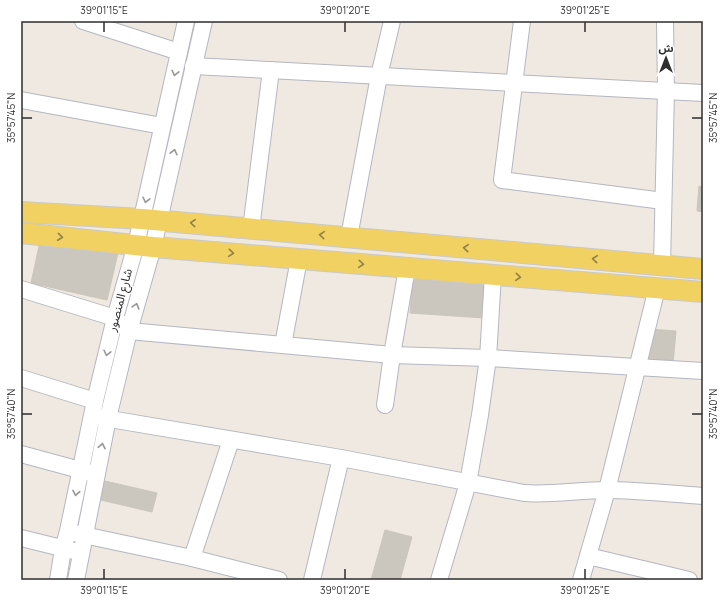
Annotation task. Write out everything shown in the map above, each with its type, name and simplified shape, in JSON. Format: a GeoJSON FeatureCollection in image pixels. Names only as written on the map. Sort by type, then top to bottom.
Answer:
{"type":"FeatureCollection","features":[{"type":"Feature","properties":{"kind":"main road"},"geometry":{"type":"LineString","coordinates":[[21,212],[251,228],[699,268]]}},
{"type":"Feature","properties":{"kind":"main road"},"geometry":{"type":"LineString","coordinates":[[21,233],[144,246],[698,292]]}},
{"type":"Feature","properties":{"kind":"street"},"geometry":{"type":"LineString","coordinates":[[83,21],[179,52]]}},
{"type":"Feature","properties":{"kind":"street","name":"شارع المنصور"},"geometry":{"type":"LineString","coordinates":[[150,220],[162,126],[186,21]]}},
{"type":"Feature","properties":{"kind":"street","name":"شارع المنصور"},"geometry":{"type":"LineString","coordinates":[[76,580],[108,418],[129,331],[144,246],[194,66],[204,21]]}},
{"type":"Feature","properties":{"kind":"street"},"geometry":{"type":"LineString","coordinates":[[349,237],[379,76],[392,21]]}},
{"type":"Feature","properties":{"kind":"street"},"geometry":{"type":"LineString","coordinates":[[522,21],[502,180],[663,201]]}},
{"type":"Feature","properties":{"kind":"street"},"geometry":{"type":"LineString","coordinates":[[662,265],[666,91],[665,21]]}},
{"type":"Feature","properties":{"kind":"street"},"geometry":{"type":"LineString","coordinates":[[194,66],[703,93]]}},
{"type":"Feature","properties":{"kind":"street"},"geometry":{"type":"LineString","coordinates":[[251,228],[271,70]]}},
{"type":"Feature","properties":{"kind":"street"},"geometry":{"type":"LineString","coordinates":[[21,100],[162,126]]}},
{"type":"Feature","properties":{"kind":"street","name":"شارع المنصور"},"geometry":{"type":"LineString","coordinates":[[58,580],[63,549],[68,532],[93,408],[115,318],[144,246]]}},
{"type":"Feature","properties":{"kind":"street"},"geometry":{"type":"LineString","coordinates":[[283,345],[299,259]]}},
{"type":"Feature","properties":{"kind":"street"},"geometry":{"type":"LineString","coordinates":[[622,285],[624,262]]}},
{"type":"Feature","properties":{"kind":"street"},"geometry":{"type":"LineString","coordinates":[[385,405],[407,268]]}},
{"type":"Feature","properties":{"kind":"street"},"geometry":{"type":"LineString","coordinates":[[698,292],[699,268]]}},
{"type":"Feature","properties":{"kind":"street"},"geometry":{"type":"LineString","coordinates":[[439,580],[468,483],[488,358],[493,275]]}},
{"type":"Feature","properties":{"kind":"street"},"geometry":{"type":"LineString","coordinates":[[581,580],[607,490],[657,288]]}},
{"type":"Feature","properties":{"kind":"street"},"geometry":{"type":"LineString","coordinates":[[21,289],[115,318],[129,331],[392,355],[488,358],[703,371]]}},
{"type":"Feature","properties":{"kind":"street"},"geometry":{"type":"LineString","coordinates":[[21,378],[93,408],[108,418],[341,458],[524,493],[540,494],[607,490],[703,496]]}},
{"type":"Feature","properties":{"kind":"street"},"geometry":{"type":"LineString","coordinates":[[192,558],[231,440]]}},
{"type":"Feature","properties":{"kind":"street"},"geometry":{"type":"LineString","coordinates":[[21,454],[97,474]]}},
{"type":"Feature","properties":{"kind":"street"},"geometry":{"type":"LineString","coordinates":[[312,580],[341,458]]}},
{"type":"Feature","properties":{"kind":"street"},"geometry":{"type":"LineString","coordinates":[[68,532],[84,534],[192,558],[279,580]]}},
{"type":"Feature","properties":{"kind":"street"},"geometry":{"type":"LineString","coordinates":[[21,538],[81,552]]}},
{"type":"Feature","properties":{"kind":"street"},"geometry":{"type":"LineString","coordinates":[[588,556],[689,580]]}},
{"type":"Feature","properties":{"kind":"building"},"geometry":{"type":"Polygon","coordinates":[[[699,186],[703,187],[703,212],[697,211],[699,186]]]}},
{"type":"Feature","properties":{"kind":"building"},"geometry":{"type":"Polygon","coordinates":[[[41,237],[118,253],[107,300],[31,283],[41,237]]]}},
{"type":"Feature","properties":{"kind":"building"},"geometry":{"type":"Polygon","coordinates":[[[413,275],[486,280],[484,318],[410,313],[413,275]]]}},
{"type":"Feature","properties":{"kind":"building"},"geometry":{"type":"Polygon","coordinates":[[[649,329],[676,331],[673,363],[647,361],[649,329]]]}},
{"type":"Feature","properties":{"kind":"building"},"geometry":{"type":"Polygon","coordinates":[[[105,481],[157,493],[152,512],[101,500],[105,481]]]}},
{"type":"Feature","properties":{"kind":"building"},"geometry":{"type":"Polygon","coordinates":[[[385,530],[412,537],[400,580],[371,580],[385,530]]]}}]}
